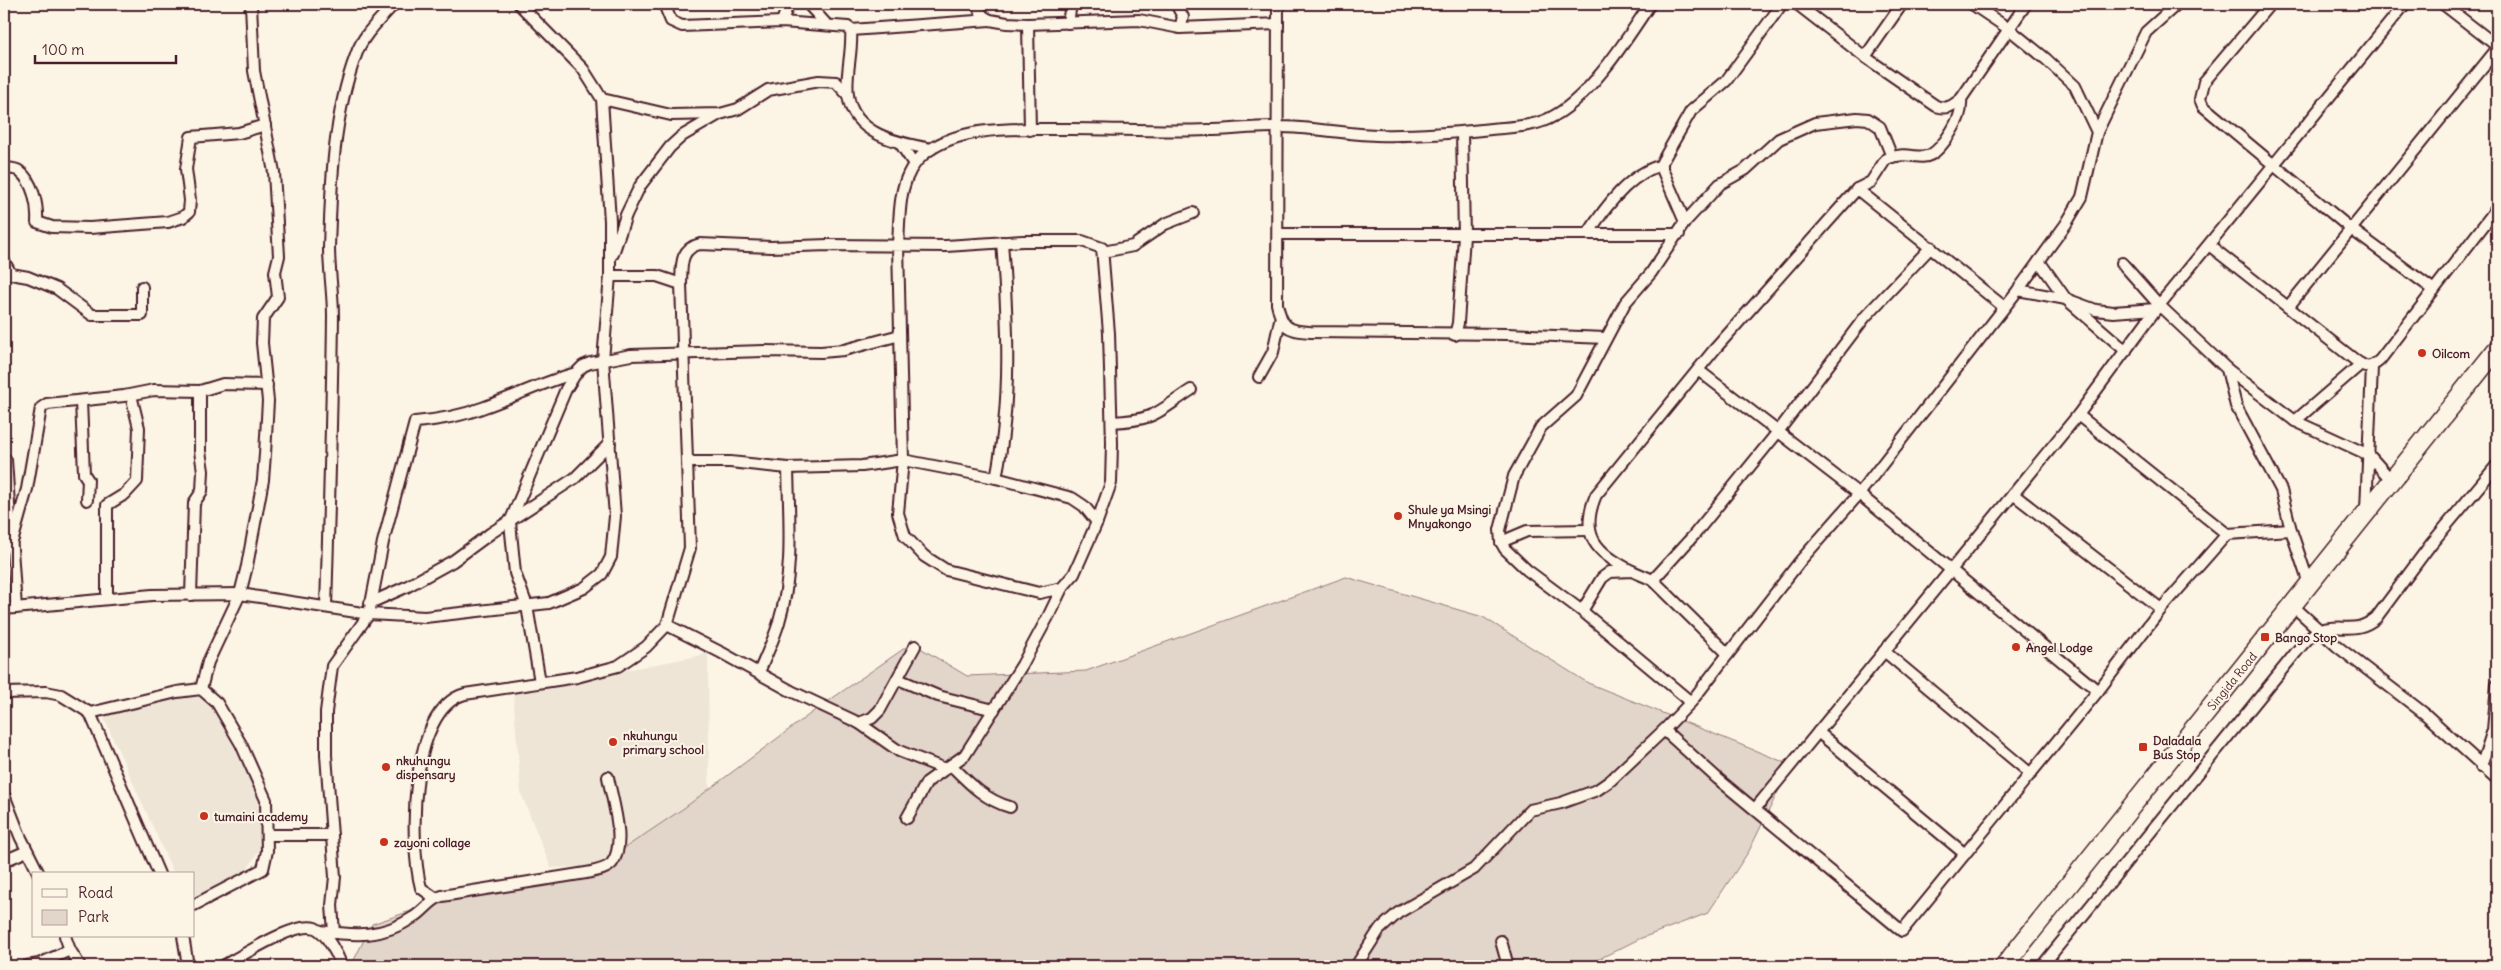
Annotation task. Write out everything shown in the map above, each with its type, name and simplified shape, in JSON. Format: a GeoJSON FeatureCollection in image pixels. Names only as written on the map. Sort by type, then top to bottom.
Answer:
{"type":"FeatureCollection","features":[{"type":"Feature","properties":{"kind":"highway","name":"Singida Road"},"geometry":{"type":"LineString","coordinates":[[2004,966],[2497,349]]}},
{"type":"Feature","properties":{"kind":"street"},"geometry":{"type":"LineString","coordinates":[[201,689],[208,662],[240,594],[263,480],[267,385],[262,343],[263,319],[278,297],[275,272],[279,256],[274,172],[254,71],[251,4]]}},
{"type":"Feature","properties":{"kind":"street"},"geometry":{"type":"LineString","coordinates":[[326,607],[332,427],[333,285],[329,250],[334,158],[339,119],[355,55],[368,32],[394,4]]}},
{"type":"Feature","properties":{"kind":"street"},"geometry":{"type":"LineString","coordinates":[[4,609],[152,594],[240,594],[369,614],[425,617],[548,603],[584,588],[602,574],[612,557],[615,516],[603,360],[610,276],[610,221],[602,99],[584,69],[520,4]]}},
{"type":"Feature","properties":{"kind":"street"},"geometry":{"type":"LineString","coordinates":[[664,4],[671,21],[682,26],[782,22],[843,26],[851,30],[990,20],[1028,24],[1139,20],[1180,28],[1278,24]]}},
{"type":"Feature","properties":{"kind":"street"},"geometry":{"type":"LineString","coordinates":[[782,22],[788,4]]}},
{"type":"Feature","properties":{"kind":"street"},"geometry":{"type":"LineString","coordinates":[[808,4],[827,25]]}},
{"type":"Feature","properties":{"kind":"street"},"geometry":{"type":"LineString","coordinates":[[976,4],[983,16],[990,20]]}},
{"type":"Feature","properties":{"kind":"street"},"geometry":{"type":"LineString","coordinates":[[1068,23],[1071,4]]}},
{"type":"Feature","properties":{"kind":"street"},"geometry":{"type":"LineString","coordinates":[[1176,4],[1182,16],[1180,28]]}},
{"type":"Feature","properties":{"kind":"street"},"geometry":{"type":"LineString","coordinates":[[1259,377],[1272,352],[1280,320],[1277,304],[1278,4]]}},
{"type":"Feature","properties":{"kind":"street"},"geometry":{"type":"LineString","coordinates":[[1062,588],[1040,593],[966,577],[946,570],[924,556],[905,536],[898,512],[902,460],[898,245],[903,185],[914,164],[931,149],[954,138],[979,132],[1030,130],[1206,130],[1278,126],[1376,135],[1462,132],[1537,123],[1551,118],[1576,99],[1600,74],[1650,4]]}},
{"type":"Feature","properties":{"kind":"street"},"geometry":{"type":"LineString","coordinates":[[1685,222],[1662,165],[1673,139],[1691,111],[1726,81],[1782,4]]}},
{"type":"Feature","properties":{"kind":"street"},"geometry":{"type":"LineString","coordinates":[[1797,4],[1865,58],[1936,106],[1948,108],[1961,100],[2026,4]]}},
{"type":"Feature","properties":{"kind":"street"},"geometry":{"type":"LineString","coordinates":[[1865,58],[1902,4]]}},
{"type":"Feature","properties":{"kind":"street"},"geometry":{"type":"LineString","coordinates":[[1972,4],[2009,29],[2046,58],[2075,86],[2097,132]]}},
{"type":"Feature","properties":{"kind":"street"},"geometry":{"type":"LineString","coordinates":[[1356,966],[1379,930],[1398,912],[1474,869],[1530,810],[1561,803],[1597,790],[1610,781],[1691,702],[1801,560],[1859,494],[2018,290],[2066,224],[2082,197],[2097,132],[2146,32],[2178,4]]}},
{"type":"Feature","properties":{"kind":"street"},"geometry":{"type":"LineString","coordinates":[[2270,4],[2204,82],[2200,99],[2210,114],[2351,229],[2434,290]]}},
{"type":"Feature","properties":{"kind":"street"},"geometry":{"type":"LineString","coordinates":[[1755,809],[2078,415],[2158,308],[2405,4]]}},
{"type":"Feature","properties":{"kind":"street"},"geometry":{"type":"LineString","coordinates":[[2288,307],[2497,48],[2443,4]]}},
{"type":"Feature","properties":{"kind":"street"},"geometry":{"type":"LineString","coordinates":[[1028,24],[1030,130]]}},
{"type":"Feature","properties":{"kind":"street"},"geometry":{"type":"LineString","coordinates":[[851,30],[848,95],[856,118],[862,125],[900,143],[931,149]]}},
{"type":"Feature","properties":{"kind":"street"},"geometry":{"type":"LineString","coordinates":[[602,99],[671,115],[720,114],[738,109],[768,90],[790,84],[836,82],[848,95]]}},
{"type":"Feature","properties":{"kind":"street"},"geometry":{"type":"LineString","coordinates":[[1728,654],[1653,580],[1632,571],[1601,551],[1591,537],[1589,530],[1591,506],[1596,495],[1698,370],[1857,189],[1871,182],[1886,159],[1892,157],[1924,157],[1940,149],[1960,118],[1961,100]]}},
{"type":"Feature","properties":{"kind":"street"},"geometry":{"type":"LineString","coordinates":[[609,265],[626,215],[640,186],[670,147],[682,136],[720,114]]}},
{"type":"Feature","properties":{"kind":"street"},"geometry":{"type":"LineString","coordinates":[[1691,702],[1528,570],[1500,542],[1500,530],[1514,476],[1541,427],[1576,396],[1606,338],[1611,334],[1625,303],[1678,234],[1685,222],[1720,184],[1745,170],[1779,139],[1815,123],[1857,118],[1868,119],[1880,127],[1892,157]]}},
{"type":"Feature","properties":{"kind":"street"},"geometry":{"type":"LineString","coordinates":[[4,167],[18,169],[30,183],[38,210],[37,222],[52,228],[75,229],[168,222],[183,217],[189,212],[190,200],[186,169],[191,137],[240,133],[265,125]]}},
{"type":"Feature","properties":{"kind":"street"},"geometry":{"type":"LineString","coordinates":[[1455,335],[1458,322],[1464,236],[1462,132]]}},
{"type":"Feature","properties":{"kind":"street"},"geometry":{"type":"LineString","coordinates":[[900,143],[914,164]]}},
{"type":"Feature","properties":{"kind":"street"},"geometry":{"type":"LineString","coordinates":[[1588,234],[1603,210],[1632,182],[1644,171],[1662,165]]}},
{"type":"Feature","properties":{"kind":"street"},"geometry":{"type":"LineString","coordinates":[[1857,189],[1932,247],[2004,307]]}},
{"type":"Feature","properties":{"kind":"street"},"geometry":{"type":"LineString","coordinates":[[2366,513],[2372,367],[2380,360],[2497,208]]}},
{"type":"Feature","properties":{"kind":"street"},"geometry":{"type":"LineString","coordinates":[[1104,252],[1133,246],[1165,224],[1193,213]]}},
{"type":"Feature","properties":{"kind":"street"},"geometry":{"type":"LineString","coordinates":[[1278,234],[1464,236],[1678,234]]}},
{"type":"Feature","properties":{"kind":"street"},"geometry":{"type":"LineString","coordinates":[[435,898],[421,888],[416,851],[416,805],[420,765],[429,730],[437,715],[456,696],[577,677],[618,666],[646,647],[666,625],[690,548],[682,284],[682,256],[690,247],[700,244],[771,247],[946,246],[1002,242],[1082,241],[1097,245],[1104,252],[1109,334],[1112,422],[1111,483],[1097,522],[1074,574],[1062,588],[1040,632],[994,710],[965,755],[922,788],[907,818]]}},
{"type":"Feature","properties":{"kind":"street"},"geometry":{"type":"LineString","coordinates":[[996,478],[1004,440],[1007,405],[1007,310],[1002,242]]}},
{"type":"Feature","properties":{"kind":"street"},"geometry":{"type":"LineString","coordinates":[[2209,245],[2360,364],[2372,367]]}},
{"type":"Feature","properties":{"kind":"street"},"geometry":{"type":"LineString","coordinates":[[1653,580],[1694,534],[1777,433],[1865,316],[1932,247]]}},
{"type":"Feature","properties":{"kind":"street"},"geometry":{"type":"LineString","coordinates":[[4,261],[11,274],[28,277],[57,289],[92,315],[142,315],[142,288]]}},
{"type":"Feature","properties":{"kind":"street"},"geometry":{"type":"LineString","coordinates":[[2039,261],[2066,298],[2126,351]]}},
{"type":"Feature","properties":{"kind":"street"},"geometry":{"type":"LineString","coordinates":[[2122,263],[2158,308],[2227,369],[2295,421],[2369,455],[2392,481]]}},
{"type":"Feature","properties":{"kind":"street"},"geometry":{"type":"LineString","coordinates":[[610,276],[657,276],[682,284]]}},
{"type":"Feature","properties":{"kind":"street"},"geometry":{"type":"LineString","coordinates":[[2018,290],[2066,298],[2096,310],[2113,312],[2158,308]]}},
{"type":"Feature","properties":{"kind":"street"},"geometry":{"type":"LineString","coordinates":[[1280,320],[1288,328],[1298,332],[1506,334],[1606,338]]}},
{"type":"Feature","properties":{"kind":"street"},"geometry":{"type":"LineString","coordinates":[[334,933],[332,905],[335,877],[326,755],[326,712],[332,666],[369,614],[383,542],[414,422],[454,416],[481,409],[534,386],[576,373],[590,363],[603,360],[631,355],[844,350],[900,335]]}},
{"type":"Feature","properties":{"kind":"street"},"geometry":{"type":"LineString","coordinates":[[2295,421],[2360,364]]}},
{"type":"Feature","properties":{"kind":"street"},"geometry":{"type":"LineString","coordinates":[[2227,369],[2236,406],[2281,490],[2291,530],[2309,584]]}},
{"type":"Feature","properties":{"kind":"street"},"geometry":{"type":"LineString","coordinates":[[1698,370],[1777,433],[1859,494],[2098,691]]}},
{"type":"Feature","properties":{"kind":"street"},"geometry":{"type":"LineString","coordinates":[[540,682],[527,606],[515,573],[510,522],[562,396],[576,373]]}},
{"type":"Feature","properties":{"kind":"street"},"geometry":{"type":"LineString","coordinates":[[13,539],[27,489],[41,408],[47,404],[81,402],[154,390],[200,391],[223,384],[267,385]]}},
{"type":"Feature","properties":{"kind":"street"},"geometry":{"type":"LineString","coordinates":[[1112,422],[1148,419],[1191,390]]}},
{"type":"Feature","properties":{"kind":"street"},"geometry":{"type":"LineString","coordinates":[[191,595],[194,503],[202,490],[203,477],[200,450],[200,391]]}},
{"type":"Feature","properties":{"kind":"street"},"geometry":{"type":"LineString","coordinates":[[107,599],[106,505],[125,494],[137,481],[139,428],[131,395]]}},
{"type":"Feature","properties":{"kind":"street"},"geometry":{"type":"LineString","coordinates":[[81,402],[84,474],[88,480],[87,500]]}},
{"type":"Feature","properties":{"kind":"street"},"geometry":{"type":"LineString","coordinates":[[2078,415],[2226,534],[2291,530]]}},
{"type":"Feature","properties":{"kind":"street"},"geometry":{"type":"LineString","coordinates":[[370,603],[406,587],[453,561],[575,478],[610,443]]}},
{"type":"Feature","properties":{"kind":"street"},"geometry":{"type":"LineString","coordinates":[[6,460],[6,489],[13,539],[16,608]]}},
{"type":"Feature","properties":{"kind":"street"},"geometry":{"type":"LineString","coordinates":[[688,462],[730,462],[788,468],[862,466],[902,460],[996,478],[1072,498],[1084,506],[1097,522]]}},
{"type":"Feature","properties":{"kind":"street"},"geometry":{"type":"LineString","coordinates":[[2042,966],[2302,645],[2319,630],[2357,629],[2368,625],[2376,618],[2431,544],[2497,464]]}},
{"type":"Feature","properties":{"kind":"street"},"geometry":{"type":"LineString","coordinates":[[759,672],[779,623],[784,601],[790,542],[788,468]]}},
{"type":"Feature","properties":{"kind":"street"},"geometry":{"type":"LineString","coordinates":[[2013,494],[2161,609]]}},
{"type":"Feature","properties":{"kind":"street"},"geometry":{"type":"LineString","coordinates":[[1500,542],[1527,531],[1589,530]]}},
{"type":"Feature","properties":{"kind":"street"},"geometry":{"type":"LineString","coordinates":[[1664,730],[1755,809],[1902,931],[2098,691],[2161,609],[2226,534]]}},
{"type":"Feature","properties":{"kind":"street"},"geometry":{"type":"LineString","coordinates":[[1582,612],[1602,578],[1610,572],[1632,571]]}},
{"type":"Feature","properties":{"kind":"street"},"geometry":{"type":"LineString","coordinates":[[2292,605],[2319,630],[2425,714],[2497,779]]}},
{"type":"Feature","properties":{"kind":"street"},"geometry":{"type":"LineString","coordinates":[[666,625],[759,672],[791,691],[859,723],[899,751],[948,767],[978,792],[994,802],[1010,807]]}},
{"type":"Feature","properties":{"kind":"street"},"geometry":{"type":"LineString","coordinates":[[859,723],[872,718],[880,710],[915,646]]}},
{"type":"Feature","properties":{"kind":"street"},"geometry":{"type":"LineString","coordinates":[[1884,652],[2030,774]]}},
{"type":"Feature","properties":{"kind":"street"},"geometry":{"type":"LineString","coordinates":[[898,679],[938,696],[994,710]]}},
{"type":"Feature","properties":{"kind":"street"},"geometry":{"type":"LineString","coordinates":[[2481,766],[2493,730],[2497,685]]}},
{"type":"Feature","properties":{"kind":"street"},"geometry":{"type":"LineString","coordinates":[[90,713],[177,692],[201,689],[217,703],[241,744],[266,800],[267,851],[263,869],[195,904]]}},
{"type":"Feature","properties":{"kind":"street"},"geometry":{"type":"LineString","coordinates":[[4,692],[46,692],[61,695],[90,713],[158,872]]}},
{"type":"Feature","properties":{"kind":"street"},"geometry":{"type":"LineString","coordinates":[[1818,732],[1965,854]]}},
{"type":"Feature","properties":{"kind":"street"},"geometry":{"type":"LineString","coordinates":[[222,966],[287,931],[313,927],[320,931],[363,936],[395,927],[414,917],[435,898],[599,871],[612,862],[620,839],[608,777]]}},
{"type":"Feature","properties":{"kind":"street"},"geometry":{"type":"LineString","coordinates":[[4,795],[27,852],[38,872]]}},
{"type":"Feature","properties":{"kind":"street"},"geometry":{"type":"LineString","coordinates":[[267,835],[332,835]]}},
{"type":"Feature","properties":{"kind":"street"},"geometry":{"type":"LineString","coordinates":[[4,861],[27,852]]}},
{"type":"Feature","properties":{"kind":"street"},"geometry":{"type":"LineString","coordinates":[[320,931],[342,966]]}},
{"type":"Feature","properties":{"kind":"street"},"geometry":{"type":"LineString","coordinates":[[66,938],[70,950],[80,966]]}},
{"type":"Feature","properties":{"kind":"street"},"geometry":{"type":"LineString","coordinates":[[183,938],[188,966]]}},
{"type":"Feature","properties":{"kind":"street"},"geometry":{"type":"LineString","coordinates":[[1501,941],[1508,966]]}},
{"type":"Feature","properties":{"kind":"street"},"geometry":{"type":"LineString","coordinates":[[27,966],[39,964],[70,950]]}},
{"type":"Feature","properties":{"kind":"shaded area","name":"nkuhungu primary school"},"geometry":{"type":"Polygon","coordinates":[[[708,654],[710,860],[551,868],[521,793],[513,692],[708,654]]]}},
{"type":"Feature","properties":{"kind":"shaded area","name":"tumaini academy"},"geometry":{"type":"Polygon","coordinates":[[[195,692],[211,705],[257,790],[264,842],[244,875],[195,899],[195,872],[173,872],[103,716],[195,692]]]}},
{"type":"Feature","properties":{"kind":"green space"},"geometry":{"type":"Polygon","coordinates":[[[1346,577],[1483,617],[1588,683],[1791,765],[1749,851],[1708,913],[1639,939],[1585,966],[351,966],[372,924],[482,887],[586,874],[684,808],[814,711],[912,643],[967,676],[1086,671],[1346,577]]]}},
{"type":"Feature","properties":{"kind":"place","name":"Oilcom"},"geometry":{"type":"Point","coordinates":[2422,353]}},
{"type":"Feature","properties":{"kind":"place","name":"Shule ya Msingi Mnyakongo"},"geometry":{"type":"Point","coordinates":[1398,516]}},
{"type":"Feature","properties":{"kind":"place","name":"Bango Stop"},"geometry":{"type":"Point","coordinates":[2265,637]}},
{"type":"Feature","properties":{"kind":"place","name":"Angel Lodge"},"geometry":{"type":"Point","coordinates":[2016,647]}},
{"type":"Feature","properties":{"kind":"place","name":"nkuhungu primary school"},"geometry":{"type":"Point","coordinates":[613,742]}},
{"type":"Feature","properties":{"kind":"place","name":"Daladala Bus Stop"},"geometry":{"type":"Point","coordinates":[2143,747]}},
{"type":"Feature","properties":{"kind":"place","name":"nkuhungu dispensary"},"geometry":{"type":"Point","coordinates":[386,767]}},
{"type":"Feature","properties":{"kind":"place","name":"tumaini academy"},"geometry":{"type":"Point","coordinates":[204,816]}},
{"type":"Feature","properties":{"kind":"place","name":"zayoni collage"},"geometry":{"type":"Point","coordinates":[384,842]}}]}
